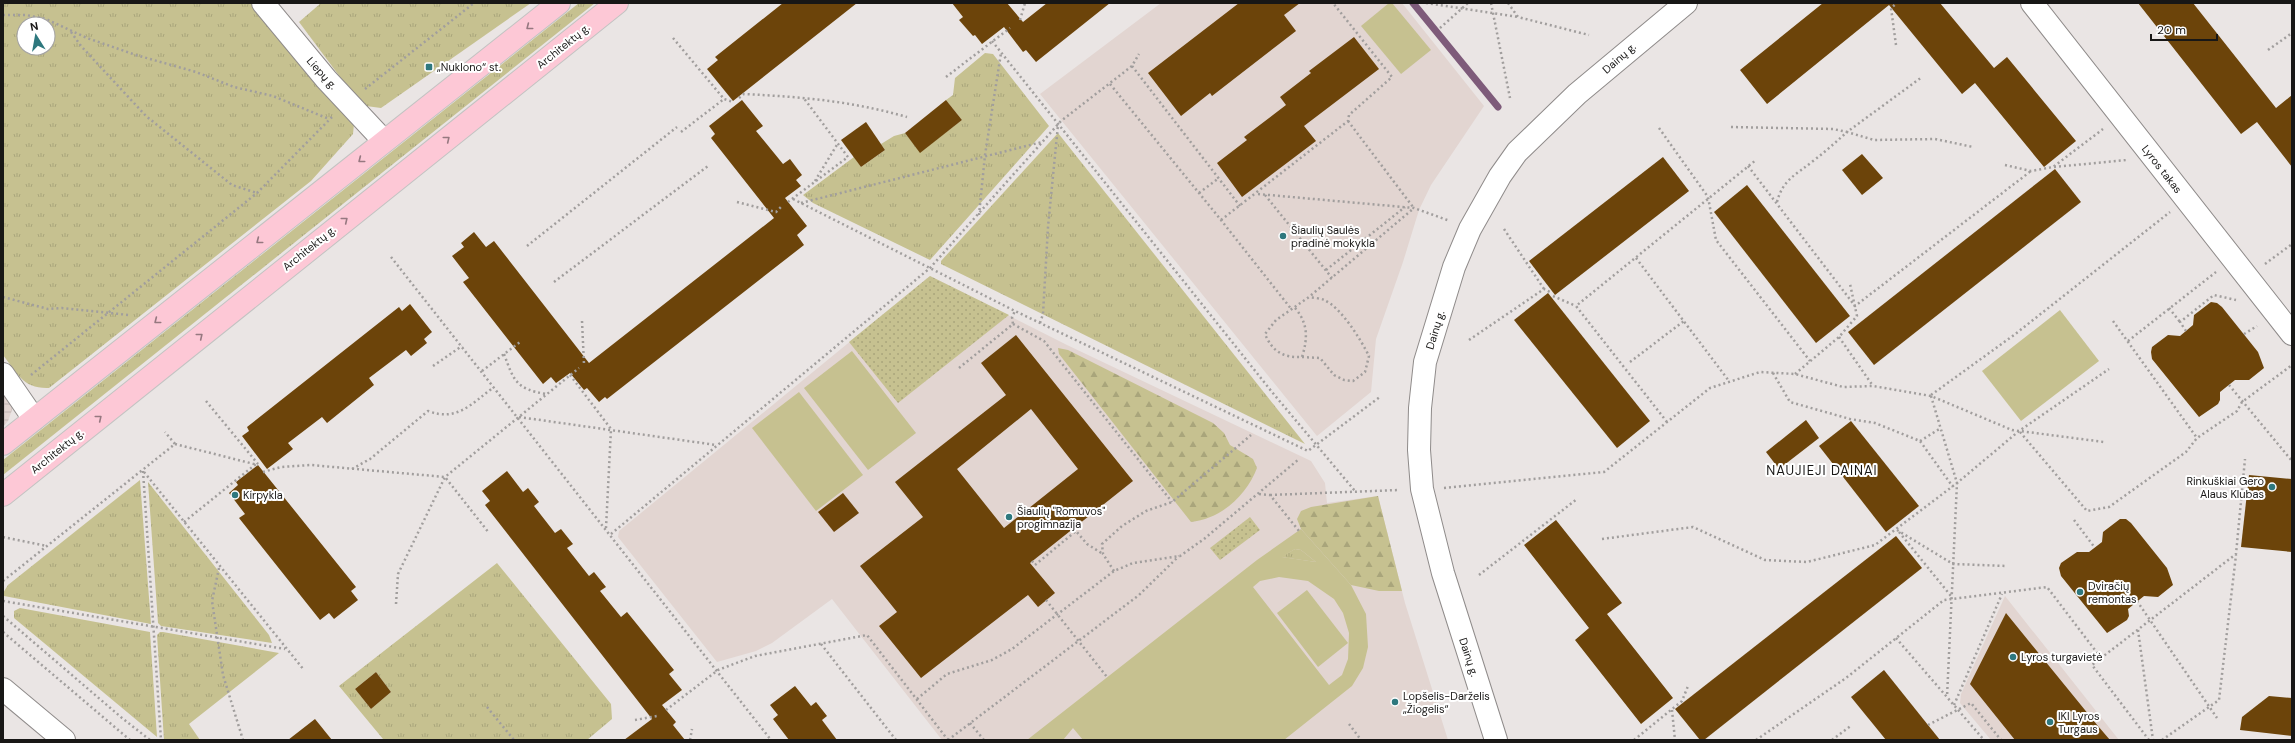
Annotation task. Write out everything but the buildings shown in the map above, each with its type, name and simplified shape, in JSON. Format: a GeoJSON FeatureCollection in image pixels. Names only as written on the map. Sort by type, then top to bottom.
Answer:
{"type":"FeatureCollection","features":[{"type":"Feature","properties":{"kind":"main road"},"geometry":{"type":"LineString","coordinates":[[3,444],[559,3]]}},
{"type":"Feature","properties":{"kind":"main road","name":"Architektų g."},"geometry":{"type":"LineString","coordinates":[[3,495],[617,3]]}},
{"type":"Feature","properties":{"kind":"street","name":"Liepų g."},"geometry":{"type":"LineString","coordinates":[[263,3],[384,141]]}},
{"type":"Feature","properties":{"kind":"street","name":"Dainų g."},"geometry":{"type":"LineString","coordinates":[[1496,740],[1443,573],[1422,489],[1419,450],[1420,415],[1425,362],[1454,266],[1481,207],[1517,152],[1576,94],[1686,3]]}},
{"type":"Feature","properties":{"kind":"street","name":"Lyros takas"},"geometry":{"type":"LineString","coordinates":[[2032,3],[2292,334]]}},
{"type":"Feature","properties":{"kind":"street"},"geometry":{"type":"LineString","coordinates":[[8,381],[34,418]]}},
{"type":"Feature","properties":{"kind":"street"},"geometry":{"type":"LineString","coordinates":[[3,689],[64,740]]}},
{"type":"Feature","properties":{"kind":"path"},"geometry":{"type":"LineString","coordinates":[[8,381],[106,313],[257,193],[329,120],[349,102],[474,3]]}},
{"type":"Feature","properties":{"kind":"path"},"geometry":{"type":"LineString","coordinates":[[1020,20],[1026,3]]}},
{"type":"Feature","properties":{"kind":"path"},"geometry":{"type":"LineString","coordinates":[[1221,220],[1257,194],[1348,121],[1349,115],[1392,78],[1333,3]]}},
{"type":"Feature","properties":{"kind":"path"},"geometry":{"type":"LineString","coordinates":[[1426,3],[1518,17],[1589,35]]}},
{"type":"Feature","properties":{"kind":"path"},"geometry":{"type":"LineString","coordinates":[[1440,28],[1468,3]]}},
{"type":"Feature","properties":{"kind":"path"},"geometry":{"type":"LineString","coordinates":[[1491,3],[1510,98]]}},
{"type":"Feature","properties":{"kind":"path"},"geometry":{"type":"LineString","coordinates":[[1508,3],[1518,17]]}},
{"type":"Feature","properties":{"kind":"path"},"geometry":{"type":"LineString","coordinates":[[1896,45],[1891,8],[1897,3]]}},
{"type":"Feature","properties":{"kind":"path"},"geometry":{"type":"LineString","coordinates":[[3,15],[26,15],[46,19],[71,31],[136,55],[196,72],[234,87],[273,96],[329,120]]}},
{"type":"Feature","properties":{"kind":"path"},"geometry":{"type":"LineString","coordinates":[[946,77],[1010,28]]}},
{"type":"Feature","properties":{"kind":"path"},"geometry":{"type":"LineString","coordinates":[[71,31],[81,46],[146,116],[232,185],[257,193]]}},
{"type":"Feature","properties":{"kind":"path"},"geometry":{"type":"LineString","coordinates":[[2268,50],[2292,32]]}},
{"type":"Feature","properties":{"kind":"path"},"geometry":{"type":"LineString","coordinates":[[673,38],[724,99],[733,102]]}},
{"type":"Feature","properties":{"kind":"path"},"geometry":{"type":"LineString","coordinates":[[992,41],[1272,392],[1355,492]]}},
{"type":"Feature","properties":{"kind":"path"},"geometry":{"type":"LineString","coordinates":[[979,215],[985,155],[1001,53]]}},
{"type":"Feature","properties":{"kind":"path"},"geometry":{"type":"LineString","coordinates":[[611,534],[930,268],[1058,125],[1132,66],[1140,54]]}},
{"type":"Feature","properties":{"kind":"path"},"geometry":{"type":"LineString","coordinates":[[1132,66],[1240,206]]}},
{"type":"Feature","properties":{"kind":"path"},"geometry":{"type":"LineString","coordinates":[[1777,203],[1780,191],[1791,176],[1812,162],[1848,132],[1922,77]]}},
{"type":"Feature","properties":{"kind":"path"},"geometry":{"type":"LineString","coordinates":[[1110,84],[1292,310]]}},
{"type":"Feature","properties":{"kind":"path"},"geometry":{"type":"LineString","coordinates":[[739,98],[744,94],[803,97],[866,105],[907,117]]}},
{"type":"Feature","properties":{"kind":"path"},"geometry":{"type":"LineString","coordinates":[[788,202],[848,157],[803,97]]}},
{"type":"Feature","properties":{"kind":"path"},"geometry":{"type":"LineString","coordinates":[[681,132],[724,99]]}},
{"type":"Feature","properties":{"kind":"path"},"geometry":{"type":"LineString","coordinates":[[2053,167],[2120,115]]}},
{"type":"Feature","properties":{"kind":"path"},"geometry":{"type":"LineString","coordinates":[[1348,121],[1414,208]]}},
{"type":"Feature","properties":{"kind":"path"},"geometry":{"type":"LineString","coordinates":[[1040,323],[1043,314],[1048,227],[1058,125]]}},
{"type":"Feature","properties":{"kind":"path"},"geometry":{"type":"LineString","coordinates":[[1731,127],[1756,126],[1833,128],[1874,140],[1935,139],[1973,148]]}},
{"type":"Feature","properties":{"kind":"path"},"geometry":{"type":"LineString","coordinates":[[527,246],[677,127]]}},
{"type":"Feature","properties":{"kind":"path"},"geometry":{"type":"LineString","coordinates":[[1659,128],[1708,197],[1716,240],[1810,361]]}},
{"type":"Feature","properties":{"kind":"path"},"geometry":{"type":"LineString","coordinates":[[800,203],[985,155],[1043,142]]}},
{"type":"Feature","properties":{"kind":"path"},"geometry":{"type":"LineString","coordinates":[[814,183],[838,143]]}},
{"type":"Feature","properties":{"kind":"path"},"geometry":{"type":"LineString","coordinates":[[2006,165],[2031,171],[2053,167],[2153,158]]}},
{"type":"Feature","properties":{"kind":"path"},"geometry":{"type":"LineString","coordinates":[[1576,306],[1708,197],[1756,160]]}},
{"type":"Feature","properties":{"kind":"path"},"geometry":{"type":"LineString","coordinates":[[554,282],[708,166]]}},
{"type":"Feature","properties":{"kind":"path"},"geometry":{"type":"LineString","coordinates":[[1748,166],[1855,306]]}},
{"type":"Feature","properties":{"kind":"path"},"geometry":{"type":"LineString","coordinates":[[1855,306],[2031,171]]}},
{"type":"Feature","properties":{"kind":"path"},"geometry":{"type":"LineString","coordinates":[[1199,193],[1219,178]]}},
{"type":"Feature","properties":{"kind":"path"},"geometry":{"type":"LineString","coordinates":[[1257,194],[1414,208],[1452,222]]}},
{"type":"Feature","properties":{"kind":"path"},"geometry":{"type":"LineString","coordinates":[[1265,194],[1332,278]]}},
{"type":"Feature","properties":{"kind":"path"},"geometry":{"type":"LineString","coordinates":[[793,199],[1015,311],[1308,452],[1381,396]]}},
{"type":"Feature","properties":{"kind":"path"},"geometry":{"type":"LineString","coordinates":[[1931,396],[2014,335],[2186,199]]}},
{"type":"Feature","properties":{"kind":"path"},"geometry":{"type":"LineString","coordinates":[[737,202],[776,212],[781,208]]}},
{"type":"Feature","properties":{"kind":"path"},"geometry":{"type":"LineString","coordinates":[[1326,270],[1405,207]]}},
{"type":"Feature","properties":{"kind":"path"},"geometry":{"type":"LineString","coordinates":[[1309,296],[1325,300],[1342,316],[1359,337],[1369,356],[1365,372],[1353,381],[1344,380],[1334,375],[1320,358],[1294,358],[1280,353],[1270,346],[1265,334],[1276,320],[1295,308],[1309,296],[1332,278],[1414,208]]}},
{"type":"Feature","properties":{"kind":"path"},"geometry":{"type":"LineString","coordinates":[[1504,228],[1544,288],[1550,292]]}},
{"type":"Feature","properties":{"kind":"path"},"geometry":{"type":"LineString","coordinates":[[2247,278],[2292,244]]}},
{"type":"Feature","properties":{"kind":"path"},"geometry":{"type":"LineString","coordinates":[[391,257],[519,417],[718,670],[771,740]]}},
{"type":"Feature","properties":{"kind":"path"},"geometry":{"type":"LineString","coordinates":[[1636,258],[1729,381]]}},
{"type":"Feature","properties":{"kind":"path"},"geometry":{"type":"LineString","coordinates":[[2128,341],[2233,259]]}},
{"type":"Feature","properties":{"kind":"path"},"geometry":{"type":"LineString","coordinates":[[1795,374],[1839,337],[1857,316],[1850,284]]}},
{"type":"Feature","properties":{"kind":"path"},"geometry":{"type":"LineString","coordinates":[[1469,340],[1544,288]]}},
{"type":"Feature","properties":{"kind":"path"},"geometry":{"type":"LineString","coordinates":[[2180,322],[2214,295],[2272,309]]}},
{"type":"Feature","properties":{"kind":"path"},"geometry":{"type":"LineString","coordinates":[[1553,296],[1576,306],[1667,422]]}},
{"type":"Feature","properties":{"kind":"path"},"geometry":{"type":"LineString","coordinates":[[3,297],[48,309],[62,308],[126,314],[154,324]]}},
{"type":"Feature","properties":{"kind":"path"},"geometry":{"type":"LineString","coordinates":[[1295,308],[1305,323],[1307,337],[1302,357]]}},
{"type":"Feature","properties":{"kind":"path"},"geometry":{"type":"LineString","coordinates":[[2170,308],[2186,331]]}},
{"type":"Feature","properties":{"kind":"path"},"geometry":{"type":"LineString","coordinates":[[1015,311],[1012,316],[1014,324],[1044,340],[1172,502]]}},
{"type":"Feature","properties":{"kind":"path"},"geometry":{"type":"LineString","coordinates":[[582,321],[584,364]]}},
{"type":"Feature","properties":{"kind":"path"},"geometry":{"type":"LineString","coordinates":[[1630,362],[1684,321]]}},
{"type":"Feature","properties":{"kind":"path"},"geometry":{"type":"LineString","coordinates":[[2113,321],[2198,438]]}},
{"type":"Feature","properties":{"kind":"path"},"geometry":{"type":"LineString","coordinates":[[959,368],[1014,324]]}},
{"type":"Feature","properties":{"kind":"path"},"geometry":{"type":"LineString","coordinates":[[1839,337],[1873,386]]}},
{"type":"Feature","properties":{"kind":"path"},"geometry":{"type":"LineString","coordinates":[[482,371],[520,342]]}},
{"type":"Feature","properties":{"kind":"path"},"geometry":{"type":"LineString","coordinates":[[434,366],[462,346]]}},
{"type":"Feature","properties":{"kind":"path"},"geometry":{"type":"LineString","coordinates":[[504,354],[513,378],[528,391],[547,394]]}},
{"type":"Feature","properties":{"kind":"path"},"geometry":{"type":"LineString","coordinates":[[2019,432],[2087,511],[2109,507],[2186,452],[2198,438],[2236,412],[2242,402],[2292,365]]}},
{"type":"Feature","properties":{"kind":"path"},"geometry":{"type":"LineString","coordinates":[[396,604],[398,574],[445,477],[579,368]]}},
{"type":"Feature","properties":{"kind":"path"},"geometry":{"type":"LineString","coordinates":[[1602,539],[1693,527],[1765,560],[1807,562],[1875,545],[1953,487],[2019,432],[2109,369]]}},
{"type":"Feature","properties":{"kind":"path"},"geometry":{"type":"LineString","coordinates":[[1456,488],[1604,472],[1710,388],[1760,372],[1795,374],[1843,387],[1873,386],[1931,396],[2019,432],[2104,442]]}},
{"type":"Feature","properties":{"kind":"path"},"geometry":{"type":"LineString","coordinates":[[1773,372],[1790,402],[1850,419],[1875,423],[1920,441],[1953,487]]}},
{"type":"Feature","properties":{"kind":"path"},"geometry":{"type":"LineString","coordinates":[[570,375],[611,429],[606,528]]}},
{"type":"Feature","properties":{"kind":"path"},"geometry":{"type":"LineString","coordinates":[[2229,385],[2292,462]]}},
{"type":"Feature","properties":{"kind":"path"},"geometry":{"type":"LineString","coordinates":[[351,469],[370,459],[428,411],[441,416],[457,414],[494,387]]}},
{"type":"Feature","properties":{"kind":"path"},"geometry":{"type":"LineString","coordinates":[[1931,396],[1957,483],[1947,697]]}},
{"type":"Feature","properties":{"kind":"path"},"geometry":{"type":"LineString","coordinates":[[206,401],[258,465],[256,464]]}},
{"type":"Feature","properties":{"kind":"path"},"geometry":{"type":"LineString","coordinates":[[519,417],[717,445]]}},
{"type":"Feature","properties":{"kind":"path"},"geometry":{"type":"LineString","coordinates":[[1920,441],[1941,428]]}},
{"type":"Feature","properties":{"kind":"path"},"geometry":{"type":"LineString","coordinates":[[165,432],[175,444],[256,464]]}},
{"type":"Feature","properties":{"kind":"path"},"geometry":{"type":"LineString","coordinates":[[1103,554],[1102,544],[1122,526],[1146,511],[1172,502],[1251,435]]}},
{"type":"Feature","properties":{"kind":"path"},"geometry":{"type":"LineString","coordinates":[[3,581],[175,444]]}},
{"type":"Feature","properties":{"kind":"path"},"geometry":{"type":"LineString","coordinates":[[666,710],[718,670],[754,656],[867,636],[948,740],[1139,595],[1180,556],[1259,494],[1299,459]]}},
{"type":"Feature","properties":{"kind":"path"},"geometry":{"type":"LineString","coordinates":[[2162,740],[2219,700],[2236,554],[2245,459]]}},
{"type":"Feature","properties":{"kind":"path"},"geometry":{"type":"LineString","coordinates":[[184,522],[256,464]]}},
{"type":"Feature","properties":{"kind":"path"},"geometry":{"type":"LineString","coordinates":[[263,472],[281,467],[311,465],[445,477],[489,533]]}},
{"type":"Feature","properties":{"kind":"path"},"geometry":{"type":"LineString","coordinates":[[143,471],[285,649],[304,670]]}},
{"type":"Feature","properties":{"kind":"path"},"geometry":{"type":"LineString","coordinates":[[143,471],[161,740]]}},
{"type":"Feature","properties":{"kind":"path"},"geometry":{"type":"LineString","coordinates":[[1259,494],[1270,495],[1422,489]]}},
{"type":"Feature","properties":{"kind":"path"},"geometry":{"type":"LineString","coordinates":[[1270,495],[1299,531]]}},
{"type":"Feature","properties":{"kind":"path"},"geometry":{"type":"LineString","coordinates":[[1479,575],[1578,499]]}},
{"type":"Feature","properties":{"kind":"path"},"geometry":{"type":"LineString","coordinates":[[2074,520],[2095,548]]}},
{"type":"Feature","properties":{"kind":"path"},"geometry":{"type":"LineString","coordinates":[[1897,530],[1953,564],[2006,566]]}},
{"type":"Feature","properties":{"kind":"path"},"geometry":{"type":"LineString","coordinates":[[1897,530],[1952,598]]}},
{"type":"Feature","properties":{"kind":"path"},"geometry":{"type":"LineString","coordinates":[[1032,561],[1035,565],[1076,531],[1087,544],[1103,554],[1114,571]]}},
{"type":"Feature","properties":{"kind":"path"},"geometry":{"type":"LineString","coordinates":[[3,537],[47,546]]}},
{"type":"Feature","properties":{"kind":"path"},"geometry":{"type":"LineString","coordinates":[[2149,740],[2092,665],[2236,554]]}},
{"type":"Feature","properties":{"kind":"path"},"geometry":{"type":"LineString","coordinates":[[917,699],[948,674],[992,660],[1012,649],[1114,571],[1133,563],[1180,556]]}},
{"type":"Feature","properties":{"kind":"path"},"geometry":{"type":"LineString","coordinates":[[219,567],[212,601],[217,638],[223,675],[243,740]]}},
{"type":"Feature","properties":{"kind":"path"},"geometry":{"type":"LineString","coordinates":[[1756,740],[1846,678],[1944,600],[1952,598],[2047,587],[2101,658]]}},
{"type":"Feature","properties":{"kind":"path"},"geometry":{"type":"LineString","coordinates":[[1954,705],[2002,593]]}},
{"type":"Feature","properties":{"kind":"path"},"geometry":{"type":"LineString","coordinates":[[1046,600],[1108,677]]}},
{"type":"Feature","properties":{"kind":"path"},"geometry":{"type":"LineString","coordinates":[[3,601],[154,628],[285,649]]}},
{"type":"Feature","properties":{"kind":"path"},"geometry":{"type":"LineString","coordinates":[[2137,601],[2217,718]]}},
{"type":"Feature","properties":{"kind":"path"},"geometry":{"type":"LineString","coordinates":[[3,616],[122,718],[150,740]]}},
{"type":"Feature","properties":{"kind":"path"},"geometry":{"type":"LineString","coordinates":[[2138,630],[2152,740]]}},
{"type":"Feature","properties":{"kind":"path"},"geometry":{"type":"LineString","coordinates":[[3,632],[130,740]]}},
{"type":"Feature","properties":{"kind":"path"},"geometry":{"type":"LineString","coordinates":[[1896,638],[1983,740]]}},
{"type":"Feature","properties":{"kind":"path"},"geometry":{"type":"LineString","coordinates":[[821,644],[896,740]]}},
{"type":"Feature","properties":{"kind":"path"},"geometry":{"type":"LineString","coordinates":[[1634,740],[1682,701],[1688,686]]}},
{"type":"Feature","properties":{"kind":"path"},"geometry":{"type":"LineString","coordinates":[[1928,725],[1971,703],[2001,740]]}},
{"type":"Feature","properties":{"kind":"path"},"geometry":{"type":"LineString","coordinates":[[487,707],[514,740]]}},
{"type":"Feature","properties":{"kind":"path"},"geometry":{"type":"LineString","coordinates":[[1671,710],[1675,740]]}},
{"type":"Feature","properties":{"kind":"path"},"geometry":{"type":"LineString","coordinates":[[635,720],[657,716]]}},
{"type":"Feature","properties":{"kind":"path"},"geometry":{"type":"LineString","coordinates":[[970,723],[984,740]]}},
{"type":"Feature","properties":{"kind":"path"},"geometry":{"type":"LineString","coordinates":[[1349,724],[1362,740]]}},
{"type":"Feature","properties":{"kind":"path"},"geometry":{"type":"LineString","coordinates":[[1832,740],[1852,725]]}},
{"type":"Feature","properties":{"kind":"path"},"geometry":{"type":"LineString","coordinates":[[690,740],[692,729]]}},
{"type":"Feature","properties":{"kind":"shaded area","name":"Šiaulių Saulės pradinė mokykla"},"geometry":{"type":"Polygon","coordinates":[[[1161,3],[1402,3],[1484,106],[1431,185],[1419,210],[1403,262],[1376,339],[1371,392],[1317,436],[1040,94],[1161,3]]]}},
{"type":"Feature","properties":{"kind":"shaded area","name":"Šiaulių \"Romuvos\" progimnazija"},"geometry":{"type":"Polygon","coordinates":[[[930,276],[1067,345],[1311,461],[1325,483],[1327,503],[1378,496],[1405,603],[1448,740],[942,740],[832,599],[772,643],[756,651],[717,662],[618,537],[619,531],[930,276]]]}},
{"type":"Feature","properties":{"kind":"shaded area"},"geometry":{"type":"Polygon","coordinates":[[[3,387],[10,396],[12,410],[8,421],[3,427],[3,387]]]}},
{"type":"Feature","properties":{"kind":"shaded area","name":"Lyros turgavietė"},"geometry":{"type":"Polygon","coordinates":[[[2005,596],[2119,740],[1991,740],[1960,703],[1961,694],[2005,596]]]}},
{"type":"Feature","properties":{"kind":"green space"},"geometry":{"type":"Polygon","coordinates":[[[3,3],[255,3],[354,124],[353,134],[311,181],[49,388],[33,386],[17,374],[3,355],[3,3]]]}},
{"type":"Feature","properties":{"kind":"green space"},"geometry":{"type":"Polygon","coordinates":[[[321,3],[531,3],[381,108],[366,106],[352,93],[299,22],[321,3]]]}},
{"type":"Feature","properties":{"kind":"green space"},"geometry":{"type":"Polygon","coordinates":[[[579,3],[595,3],[3,475],[3,460],[579,3]]]}},
{"type":"Feature","properties":{"kind":"green space"},"geometry":{"type":"Polygon","coordinates":[[[1389,3],[1392,3],[1431,50],[1401,74],[1361,26],[1389,3]]]}},
{"type":"Feature","properties":{"kind":"green space"},"geometry":{"type":"Polygon","coordinates":[[[985,53],[993,54],[1049,126],[930,260],[813,203],[803,195],[854,157],[861,167],[885,150],[881,144],[894,136],[905,133],[920,152],[962,120],[946,100],[953,95],[955,78],[985,53]]]}},
{"type":"Feature","properties":{"kind":"green space"},"geometry":{"type":"Polygon","coordinates":[[[1058,133],[1305,444],[941,264],[941,261],[1058,133]]]}},
{"type":"Feature","properties":{"kind":"green space"},"geometry":{"type":"Polygon","coordinates":[[[930,276],[1009,315],[898,403],[849,342],[930,276]]]}},
{"type":"Feature","properties":{"kind":"green space"},"geometry":{"type":"Polygon","coordinates":[[[2060,310],[2099,361],[2021,421],[1982,371],[2060,310]]]}},
{"type":"Feature","properties":{"kind":"green space"},"geometry":{"type":"Polygon","coordinates":[[[1058,348],[1068,350],[1213,423],[1224,433],[1230,445],[1253,459],[1257,468],[1247,487],[1232,504],[1222,511],[1202,520],[1191,522],[1059,354],[1058,348]]]}},
{"type":"Feature","properties":{"kind":"green space"},"geometry":{"type":"Polygon","coordinates":[[[852,351],[916,433],[868,470],[804,388],[852,351]]]}},
{"type":"Feature","properties":{"kind":"green space"},"geometry":{"type":"Polygon","coordinates":[[[799,392],[863,475],[816,511],[752,428],[799,392]]]}},
{"type":"Feature","properties":{"kind":"green space"},"geometry":{"type":"Polygon","coordinates":[[[140,480],[151,624],[4,596],[3,593],[8,585],[140,480]]]}},
{"type":"Feature","properties":{"kind":"green space"},"geometry":{"type":"Polygon","coordinates":[[[148,482],[269,635],[272,643],[161,626],[158,623],[148,482]]]}},
{"type":"Feature","properties":{"kind":"green space"},"geometry":{"type":"Polygon","coordinates":[[[1378,496],[1402,591],[1379,591],[1351,585],[1301,529],[1297,519],[1301,511],[1311,507],[1378,496]]]}},
{"type":"Feature","properties":{"kind":"green space"},"geometry":{"type":"Polygon","coordinates":[[[1250,517],[1260,530],[1220,560],[1210,548],[1250,517]]]}},
{"type":"Feature","properties":{"kind":"green space"},"geometry":{"type":"Polygon","coordinates":[[[1301,529],[1351,585],[1366,614],[1368,647],[1363,668],[1352,686],[1284,740],[1083,740],[1073,728],[1063,740],[1027,740],[1257,560],[1301,529]],[[1295,549],[1282,557],[1316,562],[1301,550],[1295,549]],[[1279,577],[1260,581],[1253,587],[1329,685],[1342,675],[1348,659],[1349,633],[1343,613],[1334,599],[1308,581],[1279,577]]]}},
{"type":"Feature","properties":{"kind":"green space"},"geometry":{"type":"Polygon","coordinates":[[[1295,549],[1301,550],[1316,562],[1281,557],[1295,549]]]}},
{"type":"Feature","properties":{"kind":"green space"},"geometry":{"type":"Polygon","coordinates":[[[497,563],[611,704],[612,719],[587,740],[383,739],[339,686],[497,563]],[[376,672],[355,689],[371,709],[391,692],[376,672]]]}},
{"type":"Feature","properties":{"kind":"green space"},"geometry":{"type":"Polygon","coordinates":[[[1307,590],[1348,643],[1318,667],[1277,613],[1307,590]]]}},
{"type":"Feature","properties":{"kind":"green space"},"geometry":{"type":"Polygon","coordinates":[[[20,608],[150,632],[157,737],[14,618],[14,611],[20,608]]]}},
{"type":"Feature","properties":{"kind":"green space"},"geometry":{"type":"Polygon","coordinates":[[[160,632],[279,653],[189,724],[200,740],[164,740],[157,635],[160,632]]]}},
{"type":"Feature","properties":{"kind":"waterway"},"geometry":{"type":"LineString","coordinates":[[1413,3],[1498,107]]}},
{"type":"Feature","properties":{"kind":"place","name":"„Nuklono“ st."},"geometry":{"type":"Point","coordinates":[429,67]}},
{"type":"Feature","properties":{"kind":"place","name":"Šiaulių Saulės pradinė mokykla"},"geometry":{"type":"Point","coordinates":[1283,236]}},
{"type":"Feature","properties":{"kind":"place","name":"Rinkuškiai Gero Alaus Klubas"},"geometry":{"type":"Point","coordinates":[2272,487]}},
{"type":"Feature","properties":{"kind":"place","name":"Kirpykla"},"geometry":{"type":"Point","coordinates":[235,495]}},
{"type":"Feature","properties":{"kind":"place","name":"Šiaulių \"Romuvos\" progimnazija"},"geometry":{"type":"Point","coordinates":[1009,517]}},
{"type":"Feature","properties":{"kind":"place","name":"Dviračių remontas"},"geometry":{"type":"Point","coordinates":[2080,592]}},
{"type":"Feature","properties":{"kind":"place","name":"Lyros turgavietė"},"geometry":{"type":"Point","coordinates":[2013,657]}},
{"type":"Feature","properties":{"kind":"place","name":"Lopšelis-Darželis „Žiogelis“"},"geometry":{"type":"Point","coordinates":[1395,702]}},
{"type":"Feature","properties":{"kind":"place","name":"IKI Lyros Turgaus"},"geometry":{"type":"Point","coordinates":[2050,722]}},
{"type":"Feature","properties":{"kind":"district","name":"NAUJIEJI DAINAI"},"geometry":{"type":"Point","coordinates":[1822,470]}}]}
